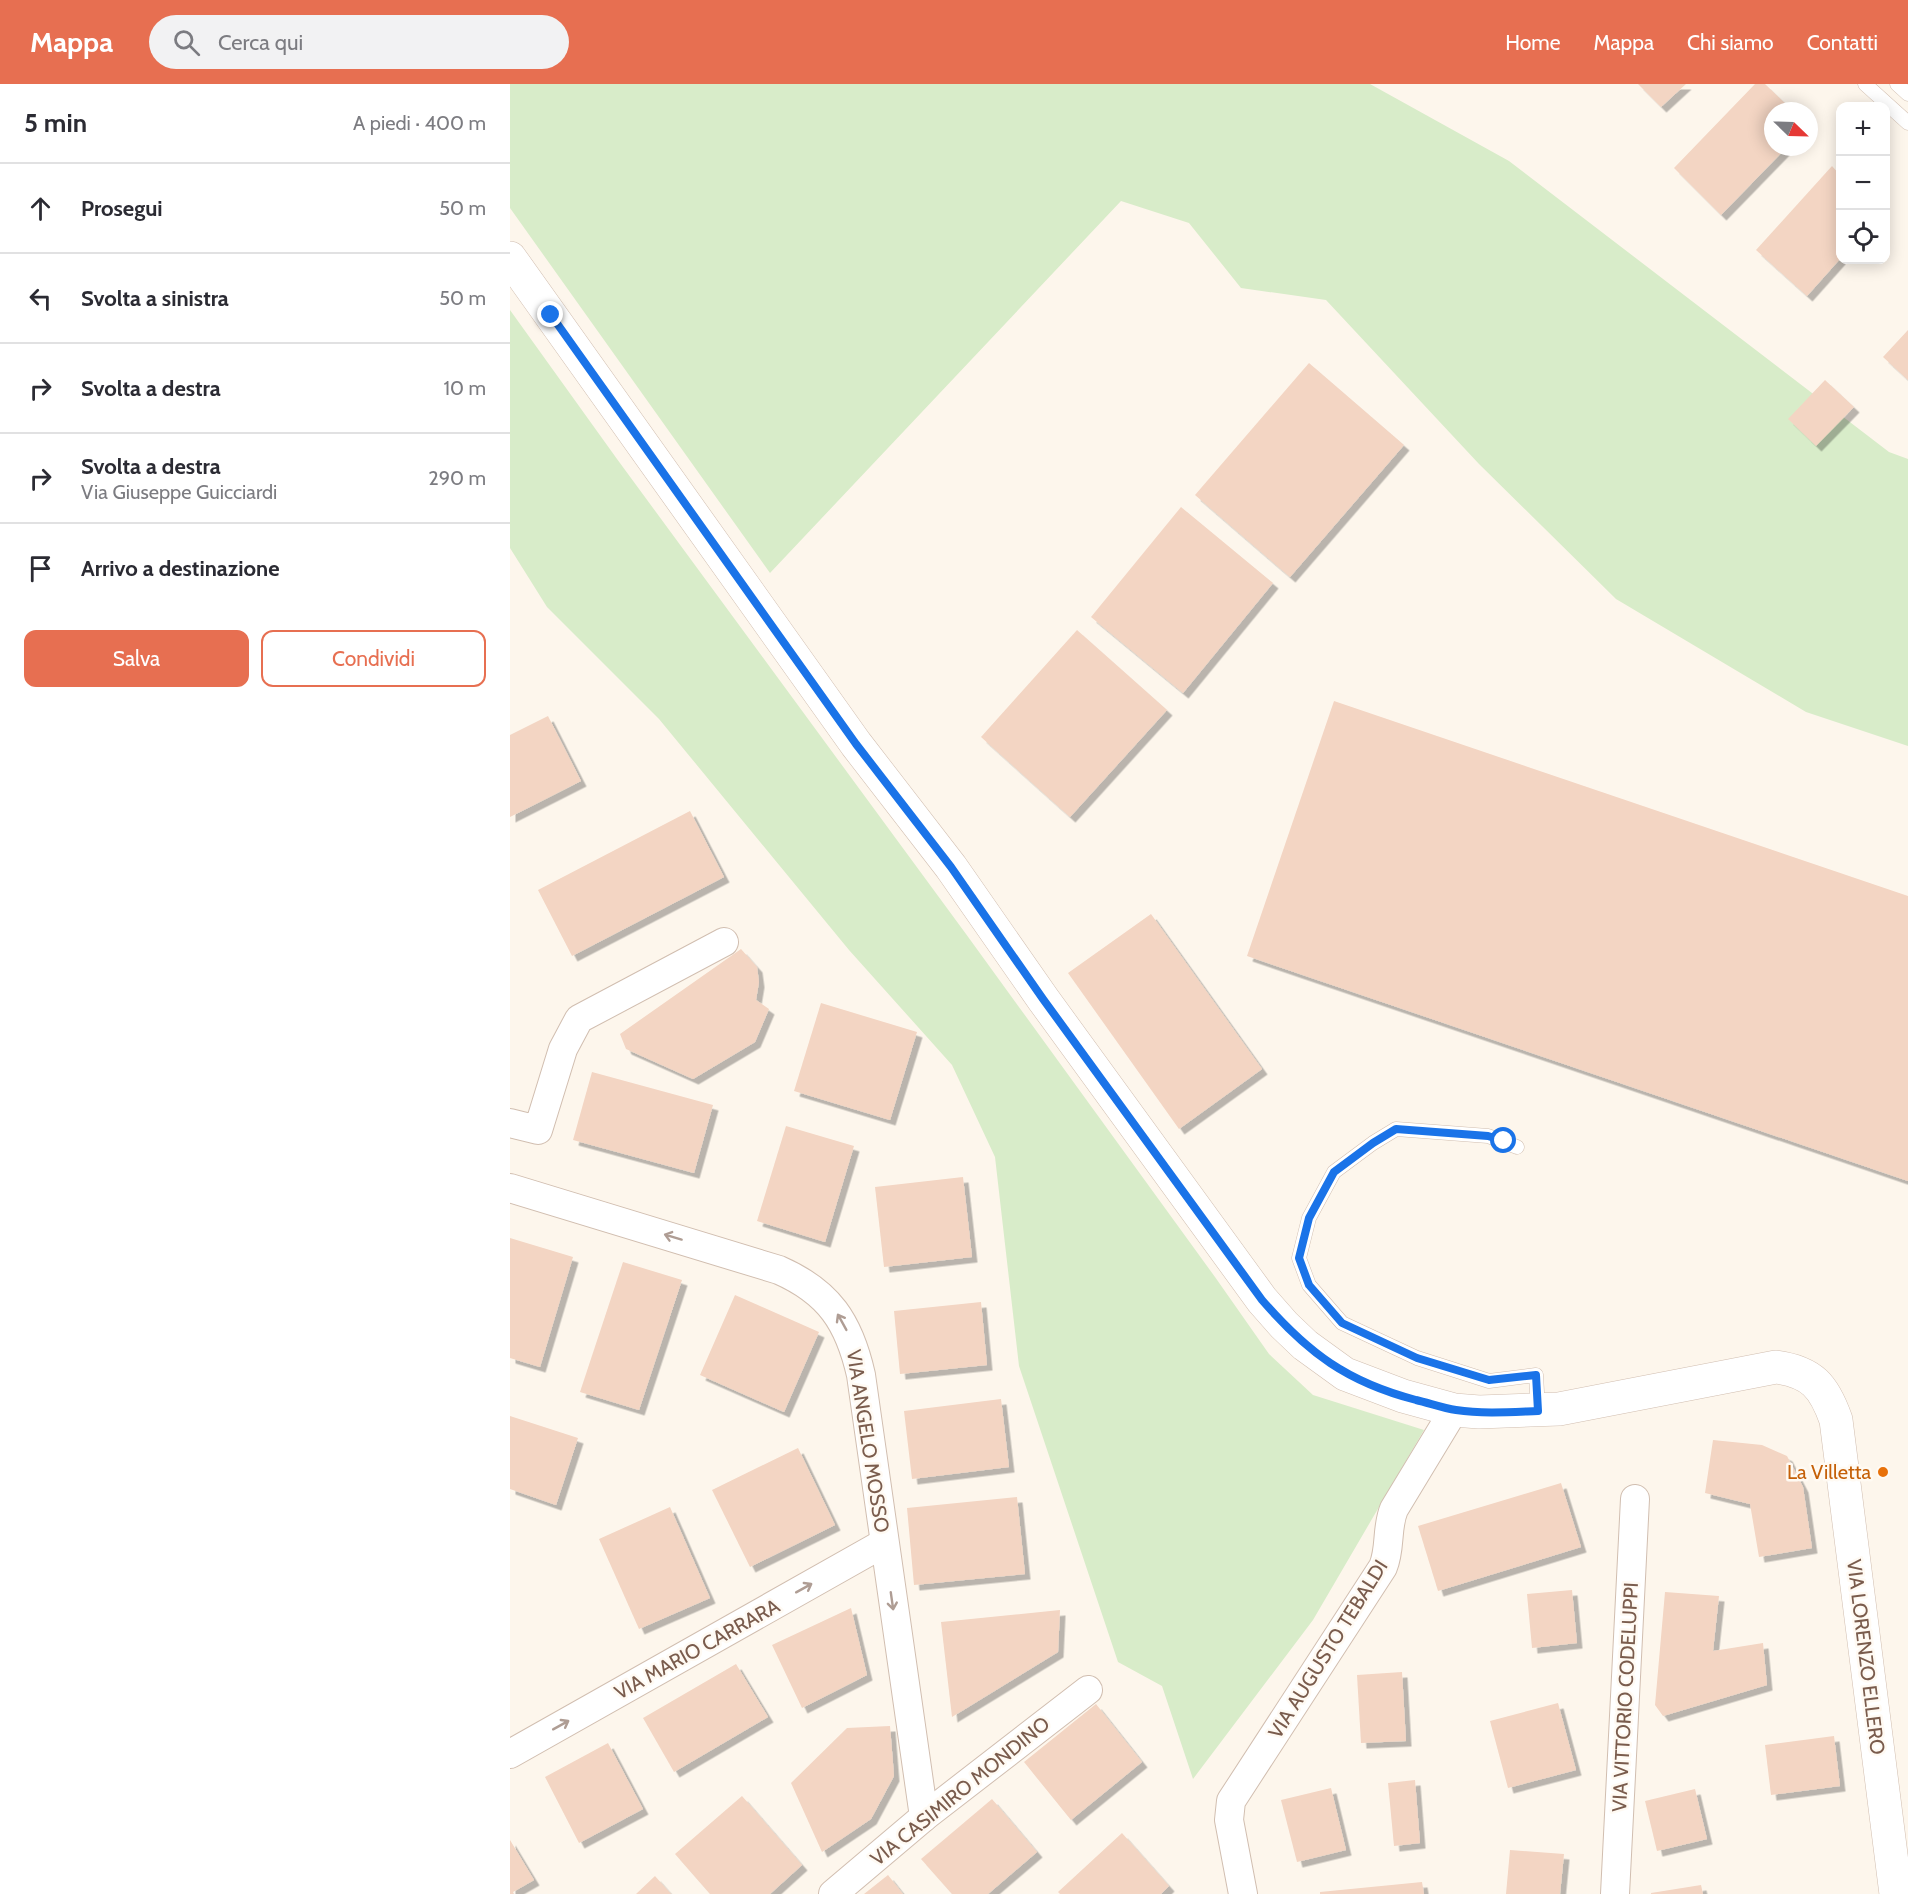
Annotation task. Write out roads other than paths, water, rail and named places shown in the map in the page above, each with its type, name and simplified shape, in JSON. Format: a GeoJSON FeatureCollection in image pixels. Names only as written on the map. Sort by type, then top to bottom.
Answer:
{"type":"FeatureCollection","features":[{"type":"Feature","properties":{"kind":"street","name":"VIA LORENZO ELLERO"},"geometry":{"type":"LineString","coordinates":[[510,258],[849,734],[951,867],[1262,1300],[1305,1345],[1345,1374],[1403,1396],[1454,1410],[1538,1411],[1570,1407],[1776,1366],[1793,1369],[1808,1376],[1821,1388],[1836,1420],[1896,1894]]}},
{"type":"Feature","properties":{"kind":"street"},"geometry":{"type":"LineString","coordinates":[[510,1123],[538,1130],[564,1049],[579,1019],[724,942]]}},
{"type":"Feature","properties":{"kind":"street","name":"VIA ANGELO MOSSO"},"geometry":{"type":"LineString","coordinates":[[510,1188],[759,1263],[799,1279],[827,1301],[839,1316],[856,1354],[866,1409],[924,1816]]}},
{"type":"Feature","properties":{"kind":"street","name":"VIA AUGUSTO TEBALDI"},"geometry":{"type":"LineString","coordinates":[[1243,1894],[1229,1820],[1231,1801],[1383,1567],[1388,1556],[1389,1525],[1394,1509],[1454,1410]]}},
{"type":"Feature","properties":{"kind":"street","name":"VIA VITTORIO CODELUPPI"},"geometry":{"type":"LineString","coordinates":[[1615,1894],[1635,1499]]}},
{"type":"Feature","properties":{"kind":"street","name":"VIA MARIO CARRARA"},"geometry":{"type":"LineString","coordinates":[[510,1754],[884,1544]]}},
{"type":"Feature","properties":{"kind":"street","name":"VIA CASIMIRO MONDINO"},"geometry":{"type":"LineString","coordinates":[[833,1894],[924,1816],[1088,1690]]}},
{"type":"Feature","properties":{"kind":"lane"},"geometry":{"type":"LineString","coordinates":[[1865,84],[1908,123]]}},
{"type":"Feature","properties":{"kind":"lane"},"geometry":{"type":"LineString","coordinates":[[1897,84],[1908,94]]}},
{"type":"Feature","properties":{"kind":"lane"},"geometry":{"type":"LineString","coordinates":[[1518,1147],[1488,1136],[1396,1129],[1334,1172],[1309,1218],[1299,1258],[1309,1285],[1342,1323],[1417,1358],[1489,1380],[1536,1375],[1538,1411]]}},
{"type":"Feature","properties":{"kind":"place","name":"La Villetta"},"geometry":{"type":"Point","coordinates":[1883,1472]}}]}
